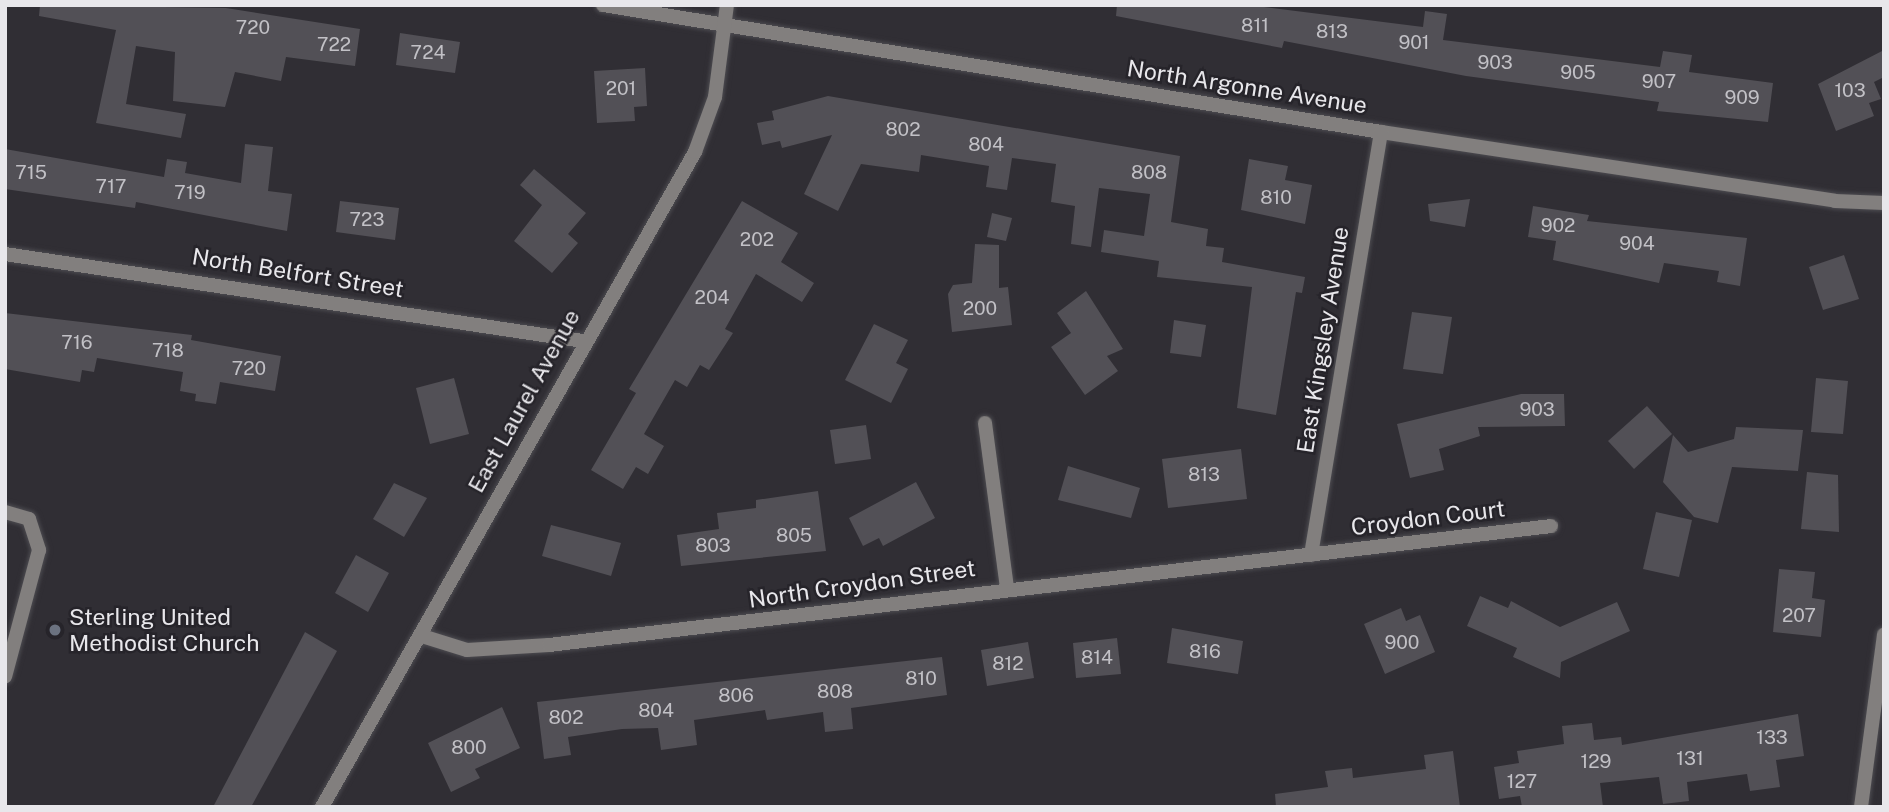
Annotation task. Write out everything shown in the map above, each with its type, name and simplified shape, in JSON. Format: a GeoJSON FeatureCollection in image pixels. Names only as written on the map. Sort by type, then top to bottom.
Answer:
{"type":"FeatureCollection","features":[{"type":"Feature","properties":{"kind":"street","name":"North Argonne Avenue"},"geometry":{"type":"LineString","coordinates":[[603,5],[1381,132],[1835,201],[1884,203]]}},
{"type":"Feature","properties":{"kind":"street","name":"East Laurel Avenue"},"geometry":{"type":"LineString","coordinates":[[322,807],[422,636],[583,341],[707,126],[727,5]]}},
{"type":"Feature","properties":{"kind":"street","name":"East Kingsley Avenue"},"geometry":{"type":"LineString","coordinates":[[1311,555],[1381,132]]}},
{"type":"Feature","properties":{"kind":"street","name":"North Belfort Street"},"geometry":{"type":"LineString","coordinates":[[5,254],[583,341]]}},
{"type":"Feature","properties":{"kind":"street"},"geometry":{"type":"LineString","coordinates":[[985,423],[1007,587]]}},
{"type":"Feature","properties":{"kind":"street"},"geometry":{"type":"LineString","coordinates":[[5,512],[29,519],[39,550],[5,677]]}},
{"type":"Feature","properties":{"kind":"street","name":"Croydon Court"},"geometry":{"type":"LineString","coordinates":[[1311,555],[1550,526]]}},
{"type":"Feature","properties":{"kind":"street","name":"North Croydon Street"},"geometry":{"type":"LineString","coordinates":[[422,636],[467,650],[549,645],[1007,587],[1311,555]]}},
{"type":"Feature","properties":{"kind":"street"},"geometry":{"type":"LineString","coordinates":[[1861,807],[1884,635]]}},
{"type":"Feature","properties":{"kind":"building"},"geometry":{"type":"Polygon","coordinates":[[[40,5],[226,8],[360,29],[355,66],[286,57],[281,81],[235,72],[225,107],[173,101],[175,52],[136,46],[126,104],[186,114],[181,138],[96,123],[116,30],[39,16],[40,5]]]}},
{"type":"Feature","properties":{"kind":"building"},"geometry":{"type":"Polygon","coordinates":[[[1117,5],[1248,5],[1423,27],[1425,11],[1447,14],[1443,40],[1660,67],[1663,51],[1692,55],[1689,72],[1773,83],[1768,122],[1657,111],[1659,102],[1466,76],[1284,41],[1282,48],[1116,16],[1117,5]]]}},
{"type":"Feature","properties":{"kind":"building"},"geometry":{"type":"Polygon","coordinates":[[[400,33],[460,42],[455,73],[396,65],[400,33]]]}},
{"type":"Feature","properties":{"kind":"building"},"geometry":{"type":"Polygon","coordinates":[[[1884,50],[1884,77],[1874,82],[1881,99],[1869,103],[1874,116],[1836,131],[1818,84],[1884,50]]]}},
{"type":"Feature","properties":{"kind":"building"},"geometry":{"type":"Polygon","coordinates":[[[645,68],[647,106],[634,107],[635,121],[597,123],[594,71],[645,68]]]}},
{"type":"Feature","properties":{"kind":"building"},"geometry":{"type":"Polygon","coordinates":[[[828,96],[1180,156],[1171,222],[1208,229],[1206,246],[1224,248],[1222,262],[1305,277],[1302,293],[1296,292],[1276,415],[1237,408],[1252,287],[1157,277],[1159,261],[1101,252],[1104,230],[1144,236],[1150,194],[1099,188],[1091,247],[1071,244],[1075,206],[1051,202],[1056,164],[1012,158],[1007,190],[986,187],[989,166],[921,155],[919,172],[861,164],[838,211],[804,194],[832,135],[782,148],[780,141],[762,145],[757,123],[774,120],[772,111],[828,96]]]}},
{"type":"Feature","properties":{"kind":"building"},"geometry":{"type":"Polygon","coordinates":[[[245,144],[273,147],[268,191],[292,194],[287,231],[136,202],[135,208],[5,189],[5,149],[164,177],[167,159],[187,162],[185,173],[241,183],[245,144]]]}},
{"type":"Feature","properties":{"kind":"building"},"geometry":{"type":"Polygon","coordinates":[[[1249,159],[1288,166],[1285,180],[1312,185],[1305,224],[1241,210],[1249,159]]]}},
{"type":"Feature","properties":{"kind":"building"},"geometry":{"type":"Polygon","coordinates":[[[534,169],[586,213],[568,234],[578,243],[552,273],[514,241],[542,205],[520,185],[534,169]]]}},
{"type":"Feature","properties":{"kind":"building"},"geometry":{"type":"Polygon","coordinates":[[[1470,199],[1465,227],[1430,221],[1428,204],[1470,199]]]}},
{"type":"Feature","properties":{"kind":"building"},"geometry":{"type":"Polygon","coordinates":[[[340,201],[399,208],[395,240],[336,232],[340,201]]]}},
{"type":"Feature","properties":{"kind":"building"},"geometry":{"type":"Polygon","coordinates":[[[742,201],[798,233],[781,262],[814,283],[802,302],[756,274],[725,329],[733,333],[709,370],[700,365],[687,387],[675,380],[644,434],[664,446],[648,474],[636,467],[623,489],[591,470],[636,393],[629,389],[742,201]]]}},
{"type":"Feature","properties":{"kind":"building"},"geometry":{"type":"Polygon","coordinates":[[[1533,206],[1589,215],[1587,221],[1747,238],[1740,286],[1717,282],[1719,271],[1664,263],[1659,283],[1553,260],[1556,241],[1528,237],[1533,206]]]}},
{"type":"Feature","properties":{"kind":"building"},"geometry":{"type":"Polygon","coordinates":[[[992,213],[1012,218],[1006,241],[987,237],[992,213]]]}},
{"type":"Feature","properties":{"kind":"building"},"geometry":{"type":"Polygon","coordinates":[[[975,244],[999,245],[999,288],[1008,287],[1012,325],[952,332],[948,294],[953,285],[972,283],[975,244]]]}},
{"type":"Feature","properties":{"kind":"building"},"geometry":{"type":"Polygon","coordinates":[[[1844,255],[1859,299],[1823,310],[1809,267],[1844,255]]]}},
{"type":"Feature","properties":{"kind":"building"},"geometry":{"type":"Polygon","coordinates":[[[1086,291],[1123,349],[1107,356],[1118,371],[1085,395],[1051,347],[1071,333],[1057,313],[1086,291]]]}},
{"type":"Feature","properties":{"kind":"building"},"geometry":{"type":"Polygon","coordinates":[[[1412,312],[1452,317],[1443,374],[1403,369],[1412,312]]]}},
{"type":"Feature","properties":{"kind":"building"},"geometry":{"type":"Polygon","coordinates":[[[5,313],[192,335],[191,340],[281,356],[275,391],[220,382],[216,404],[195,401],[196,394],[180,391],[183,372],[97,358],[94,372],[82,370],[80,382],[5,369],[5,313]]]}},
{"type":"Feature","properties":{"kind":"building"},"geometry":{"type":"Polygon","coordinates":[[[1174,320],[1206,325],[1201,357],[1170,353],[1174,320]]]}},
{"type":"Feature","properties":{"kind":"building"},"geometry":{"type":"Polygon","coordinates":[[[874,324],[908,340],[896,363],[908,369],[891,403],[845,380],[874,324]]]}},
{"type":"Feature","properties":{"kind":"building"},"geometry":{"type":"Polygon","coordinates":[[[454,378],[469,434],[430,444],[416,388],[454,378]]]}},
{"type":"Feature","properties":{"kind":"building"},"geometry":{"type":"Polygon","coordinates":[[[1816,378],[1848,381],[1843,434],[1811,432],[1816,378]]]}},
{"type":"Feature","properties":{"kind":"building"},"geometry":{"type":"Polygon","coordinates":[[[1521,394],[1564,394],[1565,426],[1478,427],[1480,436],[1439,449],[1444,470],[1410,478],[1397,424],[1521,394]]]}},
{"type":"Feature","properties":{"kind":"building"},"geometry":{"type":"Polygon","coordinates":[[[1647,406],[1672,434],[1634,469],[1608,441],[1647,406]]]}},
{"type":"Feature","properties":{"kind":"building"},"geometry":{"type":"Polygon","coordinates":[[[866,425],[871,459],[835,464],[830,430],[866,425]]]}},
{"type":"Feature","properties":{"kind":"building"},"geometry":{"type":"Polygon","coordinates":[[[1736,427],[1803,430],[1798,471],[1732,467],[1718,523],[1694,517],[1663,482],[1673,435],[1688,452],[1734,439],[1736,427]]]}},
{"type":"Feature","properties":{"kind":"building"},"geometry":{"type":"Polygon","coordinates":[[[1241,449],[1247,499],[1168,508],[1162,459],[1241,449]]]}},
{"type":"Feature","properties":{"kind":"building"},"geometry":{"type":"Polygon","coordinates":[[[1068,466],[1140,488],[1131,518],[1058,500],[1068,466]]]}},
{"type":"Feature","properties":{"kind":"building"},"geometry":{"type":"Polygon","coordinates":[[[1807,472],[1838,475],[1839,532],[1801,529],[1807,472]]]}},
{"type":"Feature","properties":{"kind":"building"},"geometry":{"type":"Polygon","coordinates":[[[916,482],[935,518],[883,546],[879,538],[863,546],[849,518],[916,482]]]}},
{"type":"Feature","properties":{"kind":"building"},"geometry":{"type":"Polygon","coordinates":[[[394,483],[427,498],[404,537],[373,519],[394,483]]]}},
{"type":"Feature","properties":{"kind":"building"},"geometry":{"type":"Polygon","coordinates":[[[818,491],[826,551],[681,566],[677,535],[719,529],[717,513],[756,508],[756,500],[818,491]]]}},
{"type":"Feature","properties":{"kind":"building"},"geometry":{"type":"Polygon","coordinates":[[[1656,512],[1692,520],[1679,577],[1643,569],[1656,512]]]}},
{"type":"Feature","properties":{"kind":"building"},"geometry":{"type":"Polygon","coordinates":[[[551,525],[621,543],[611,576],[542,556],[551,525]]]}},
{"type":"Feature","properties":{"kind":"building"},"geometry":{"type":"Polygon","coordinates":[[[356,555],[389,573],[368,612],[335,593],[356,555]]]}},
{"type":"Feature","properties":{"kind":"building"},"geometry":{"type":"Polygon","coordinates":[[[1779,569],[1815,572],[1812,598],[1825,600],[1821,637],[1773,632],[1779,569]]]}},
{"type":"Feature","properties":{"kind":"building"},"geometry":{"type":"Polygon","coordinates":[[[1480,596],[1508,608],[1511,601],[1560,627],[1617,602],[1630,631],[1561,662],[1560,678],[1513,657],[1517,648],[1467,626],[1480,596]]]}},
{"type":"Feature","properties":{"kind":"building"},"geometry":{"type":"Polygon","coordinates":[[[1401,608],[1406,621],[1420,615],[1435,652],[1385,674],[1364,624],[1401,608]]]}},
{"type":"Feature","properties":{"kind":"building"},"geometry":{"type":"Polygon","coordinates":[[[1172,628],[1243,641],[1238,674],[1167,663],[1172,628]]]}},
{"type":"Feature","properties":{"kind":"building"},"geometry":{"type":"Polygon","coordinates":[[[305,632],[337,651],[251,807],[213,807],[305,632]]]}},
{"type":"Feature","properties":{"kind":"building"},"geometry":{"type":"Polygon","coordinates":[[[1117,638],[1121,674],[1076,678],[1073,643],[1117,638]]]}},
{"type":"Feature","properties":{"kind":"building"},"geometry":{"type":"Polygon","coordinates":[[[1028,642],[1034,678],[987,686],[981,650],[1028,642]]]}},
{"type":"Feature","properties":{"kind":"building"},"geometry":{"type":"Polygon","coordinates":[[[942,657],[947,695],[851,708],[853,729],[825,732],[823,712],[767,720],[765,710],[694,720],[697,745],[661,750],[658,728],[622,729],[568,737],[571,755],[544,759],[537,702],[942,657]]]}},
{"type":"Feature","properties":{"kind":"building"},"geometry":{"type":"Polygon","coordinates":[[[502,707],[520,748],[475,769],[480,778],[451,792],[428,743],[502,707]]]}},
{"type":"Feature","properties":{"kind":"building"},"geometry":{"type":"Polygon","coordinates":[[[1798,714],[1804,756],[1776,760],[1780,787],[1750,791],[1747,774],[1687,782],[1689,801],[1663,804],[1659,777],[1600,783],[1603,807],[1522,807],[1520,796],[1499,799],[1494,767],[1519,763],[1517,751],[1564,744],[1562,726],[1592,723],[1594,740],[1621,737],[1622,745],[1798,714]]]}},
{"type":"Feature","properties":{"kind":"building"},"geometry":{"type":"Polygon","coordinates":[[[1453,751],[1460,807],[1276,807],[1275,794],[1328,787],[1325,771],[1352,768],[1353,778],[1426,769],[1424,755],[1453,751]]]}},
{"type":"Feature","properties":{"kind":"place","name":"Sterling United Methodist Church"},"geometry":{"type":"Point","coordinates":[55,630]}}]}
